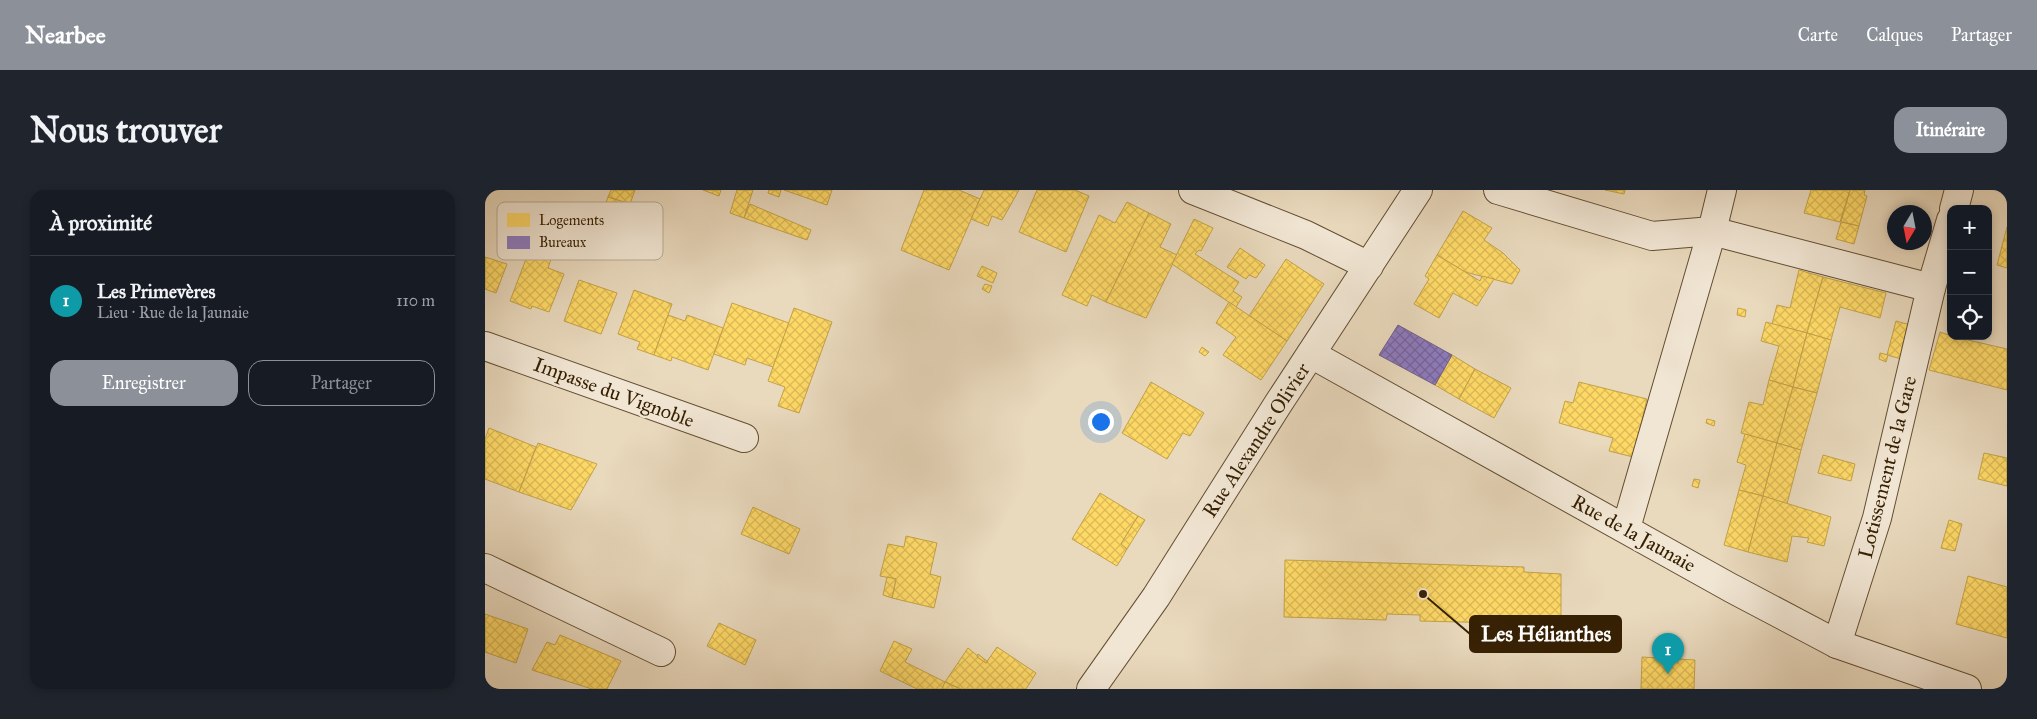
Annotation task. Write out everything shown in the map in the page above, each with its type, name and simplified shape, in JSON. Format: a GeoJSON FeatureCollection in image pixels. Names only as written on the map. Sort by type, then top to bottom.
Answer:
{"type":"FeatureCollection","features":[{"type":"Feature","properties":{"kind":"street"},"geometry":{"type":"LineString","coordinates":[[1193,190],[1306,235],[1369,266]]}},
{"type":"Feature","properties":{"kind":"street","name":"Rue Alexandre Olivier"},"geometry":{"type":"LineString","coordinates":[[1091,689],[1156,597],[1418,190]]}},
{"type":"Feature","properties":{"kind":"street"},"geometry":{"type":"LineString","coordinates":[[1498,190],[1653,236],[1712,231],[1931,288]]}},
{"type":"Feature","properties":{"kind":"street"},"geometry":{"type":"LineString","coordinates":[[1625,528],[1712,231],[1722,190]]}},
{"type":"Feature","properties":{"kind":"street"},"geometry":{"type":"LineString","coordinates":[[1955,205],[1959,190]]}},
{"type":"Feature","properties":{"kind":"street","name":"Lotissement de la Gare"},"geometry":{"type":"LineString","coordinates":[[1837,644],[1877,518],[1931,288],[1947,234]]}},
{"type":"Feature","properties":{"kind":"street","name":"Impasse du Vignoble"},"geometry":{"type":"LineString","coordinates":[[485,346],[744,438]]}},
{"type":"Feature","properties":{"kind":"street","name":"Rue de la Jaunaie"},"geometry":{"type":"LineString","coordinates":[[1311,354],[1731,588],[1837,644],[1967,689]]}},
{"type":"Feature","properties":{"kind":"street"},"geometry":{"type":"LineString","coordinates":[[485,568],[661,652]]}},
{"type":"Feature","properties":{"kind":"building: Logements"},"geometry":{"type":"Polygon","coordinates":[[[611,190],[635,190],[631,202],[624,202],[608,197],[611,190]]]}},
{"type":"Feature","properties":{"kind":"building: Logements"},"geometry":{"type":"Polygon","coordinates":[[[703,190],[721,190],[719,196],[703,190]]]}},
{"type":"Feature","properties":{"kind":"building: Logements"},"geometry":{"type":"Polygon","coordinates":[[[737,190],[753,190],[744,218],[730,213],[737,190]]]}},
{"type":"Feature","properties":{"kind":"building: Logements"},"geometry":{"type":"Polygon","coordinates":[[[769,190],[781,190],[779,197],[768,193],[769,190]]]}},
{"type":"Feature","properties":{"kind":"building: Logements"},"geometry":{"type":"Polygon","coordinates":[[[784,190],[832,190],[827,205],[784,190]]]}},
{"type":"Feature","properties":{"kind":"building: Logements"},"geometry":{"type":"Polygon","coordinates":[[[924,190],[959,190],[980,199],[949,270],[901,250],[924,190]]]}},
{"type":"Feature","properties":{"kind":"building: Logements"},"geometry":{"type":"Polygon","coordinates":[[[984,190],[1019,190],[1002,220],[992,216],[988,226],[971,219],[984,190]]]}},
{"type":"Feature","properties":{"kind":"building: Logements"},"geometry":{"type":"Polygon","coordinates":[[[1037,190],[1075,190],[1089,196],[1066,252],[1019,232],[1037,190]]]}},
{"type":"Feature","properties":{"kind":"building: Logements"},"geometry":{"type":"Polygon","coordinates":[[[1605,190],[1625,190],[1624,194],[1605,190]]]}},
{"type":"Feature","properties":{"kind":"building: Logements"},"geometry":{"type":"Polygon","coordinates":[[[1811,190],[1850,190],[1840,222],[1804,213],[1811,190]]]}},
{"type":"Feature","properties":{"kind":"building: Logements"},"geometry":{"type":"Polygon","coordinates":[[[1850,190],[1865,190],[1864,195],[1867,196],[1859,226],[1841,222],[1850,190]]]}},
{"type":"Feature","properties":{"kind":"building: Logements"},"geometry":{"type":"Polygon","coordinates":[[[608,197],[624,202],[606,202],[608,197]]]}},
{"type":"Feature","properties":{"kind":"building: Logements"},"geometry":{"type":"Polygon","coordinates":[[[1127,202],[1149,213],[1106,302],[1092,295],[1087,306],[1062,295],[1099,215],[1115,223],[1127,202]]]}},
{"type":"Feature","properties":{"kind":"building: Logements"},"geometry":{"type":"Polygon","coordinates":[[[750,204],[811,230],[807,240],[744,218],[750,204]]]}},
{"type":"Feature","properties":{"kind":"building: Logements"},"geometry":{"type":"Polygon","coordinates":[[[1463,211],[1492,228],[1484,240],[1503,253],[1520,270],[1512,284],[1465,272],[1437,255],[1463,211]]]}},
{"type":"Feature","properties":{"kind":"building: Logements"},"geometry":{"type":"Polygon","coordinates":[[[1149,213],[1171,224],[1160,247],[1177,255],[1146,318],[1106,302],[1149,213]]]}},
{"type":"Feature","properties":{"kind":"building: Logements"},"geometry":{"type":"Polygon","coordinates":[[[1194,219],[1213,228],[1201,251],[1199,250],[1195,254],[1239,282],[1233,291],[1242,297],[1236,307],[1172,264],[1194,219]]]}},
{"type":"Feature","properties":{"kind":"building: Logements"},"geometry":{"type":"Polygon","coordinates":[[[1841,222],[1859,226],[1854,244],[1836,239],[1841,222]]]}},
{"type":"Feature","properties":{"kind":"building: Logements"},"geometry":{"type":"Polygon","coordinates":[[[2007,227],[2007,268],[1997,265],[2007,227]]]}},
{"type":"Feature","properties":{"kind":"building: Logements"},"geometry":{"type":"Polygon","coordinates":[[[1240,248],[1265,265],[1256,278],[1249,275],[1246,279],[1227,267],[1240,248]]]}},
{"type":"Feature","properties":{"kind":"building: Logements"},"geometry":{"type":"Polygon","coordinates":[[[1437,255],[1480,281],[1482,276],[1494,279],[1477,306],[1453,293],[1439,318],[1414,304],[1429,279],[1425,276],[1437,255]]]}},
{"type":"Feature","properties":{"kind":"building: Logements"},"geometry":{"type":"Polygon","coordinates":[[[485,257],[507,264],[496,293],[485,289],[485,257]]]}},
{"type":"Feature","properties":{"kind":"building: Logements"},"geometry":{"type":"Polygon","coordinates":[[[1286,259],[1324,284],[1287,341],[1249,316],[1286,259]]]}},
{"type":"Feature","properties":{"kind":"building: Logements"},"geometry":{"type":"Polygon","coordinates":[[[526,260],[551,260],[548,268],[564,274],[549,312],[532,306],[531,309],[510,301],[526,260]]]}},
{"type":"Feature","properties":{"kind":"building: Logements"},"geometry":{"type":"Polygon","coordinates":[[[982,266],[997,273],[993,283],[977,276],[982,266]]]}},
{"type":"Feature","properties":{"kind":"building: Logements"},"geometry":{"type":"Polygon","coordinates":[[[1799,270],[1823,277],[1807,333],[1772,324],[1777,305],[1790,308],[1799,270]]]}},
{"type":"Feature","properties":{"kind":"building: Logements"},"geometry":{"type":"Polygon","coordinates":[[[1823,277],[1886,293],[1880,318],[1840,307],[1831,340],[1807,333],[1823,277]]]}},
{"type":"Feature","properties":{"kind":"building: Logements"},"geometry":{"type":"Polygon","coordinates":[[[579,280],[617,293],[601,334],[564,321],[579,280]]]}},
{"type":"Feature","properties":{"kind":"building: Logements"},"geometry":{"type":"Polygon","coordinates":[[[985,284],[992,286],[989,293],[982,289],[985,284]]]}},
{"type":"Feature","properties":{"kind":"building: Logements"},"geometry":{"type":"Polygon","coordinates":[[[634,290],[672,304],[654,355],[637,349],[640,342],[618,334],[634,290]]]}},
{"type":"Feature","properties":{"kind":"building: Logements"},"geometry":{"type":"Polygon","coordinates":[[[1229,302],[1287,341],[1261,380],[1223,355],[1236,337],[1216,323],[1229,302]]]}},
{"type":"Feature","properties":{"kind":"building: Logements"},"geometry":{"type":"Polygon","coordinates":[[[732,303],[789,323],[773,367],[747,358],[745,365],[714,354],[732,303]]]}},
{"type":"Feature","properties":{"kind":"building: Logements"},"geometry":{"type":"Polygon","coordinates":[[[794,308],[832,322],[799,413],[778,406],[785,387],[768,381],[794,308]]]}},
{"type":"Feature","properties":{"kind":"building: Logements"},"geometry":{"type":"Polygon","coordinates":[[[1738,308],[1746,310],[1745,317],[1737,315],[1738,308]]]}},
{"type":"Feature","properties":{"kind":"building: Logements"},"geometry":{"type":"Polygon","coordinates":[[[668,315],[685,321],[687,315],[723,328],[708,370],[672,357],[671,361],[654,355],[668,315]]]}},
{"type":"Feature","properties":{"kind":"building: Logements"},"geometry":{"type":"Polygon","coordinates":[[[1896,321],[1914,326],[1905,360],[1887,355],[1896,321]]]}},
{"type":"Feature","properties":{"kind":"building: Logements"},"geometry":{"type":"Polygon","coordinates":[[[1766,322],[1807,333],[1793,387],[1769,380],[1779,346],[1761,341],[1766,322]]]}},
{"type":"Feature","properties":{"kind":"building: Logements"},"geometry":{"type":"Polygon","coordinates":[[[1940,332],[1947,335],[1947,340],[1968,340],[2007,349],[2007,390],[1929,370],[1940,332]]]}},
{"type":"Feature","properties":{"kind":"building: Logements"},"geometry":{"type":"Polygon","coordinates":[[[1807,333],[1831,340],[1817,393],[1793,387],[1807,333]]]}},
{"type":"Feature","properties":{"kind":"building: Logements"},"geometry":{"type":"Polygon","coordinates":[[[1202,347],[1209,352],[1205,356],[1199,352],[1202,347]]]}},
{"type":"Feature","properties":{"kind":"building: Logements"},"geometry":{"type":"Polygon","coordinates":[[[1880,353],[1888,355],[1886,362],[1879,359],[1880,353]]]}},
{"type":"Feature","properties":{"kind":"building: Logements"},"geometry":{"type":"Polygon","coordinates":[[[1452,355],[1475,369],[1459,399],[1435,385],[1452,355]]]}},
{"type":"Feature","properties":{"kind":"building: Logements"},"geometry":{"type":"Polygon","coordinates":[[[1475,369],[1511,388],[1494,418],[1459,399],[1475,369]]]}},
{"type":"Feature","properties":{"kind":"building: Logements"},"geometry":{"type":"Polygon","coordinates":[[[1769,380],[1793,387],[1777,443],[1741,433],[1749,402],[1763,405],[1769,380]]]}},
{"type":"Feature","properties":{"kind":"building: Logements"},"geometry":{"type":"Polygon","coordinates":[[[1151,382],[1204,413],[1190,436],[1183,433],[1167,459],[1122,433],[1151,382]]]}},
{"type":"Feature","properties":{"kind":"building: Logements"},"geometry":{"type":"Polygon","coordinates":[[[1579,382],[1647,399],[1633,457],[1609,451],[1613,438],[1559,423],[1565,401],[1573,403],[1579,382]]]}},
{"type":"Feature","properties":{"kind":"building: Logements"},"geometry":{"type":"Polygon","coordinates":[[[1793,387],[1817,393],[1801,450],[1777,443],[1793,387]]]}},
{"type":"Feature","properties":{"kind":"building: Logements"},"geometry":{"type":"Polygon","coordinates":[[[1707,419],[1715,421],[1714,426],[1706,423],[1707,419]]]}},
{"type":"Feature","properties":{"kind":"building: Logements"},"geometry":{"type":"Polygon","coordinates":[[[489,428],[536,447],[519,492],[485,479],[485,439],[489,428]]]}},
{"type":"Feature","properties":{"kind":"building: Logements"},"geometry":{"type":"Polygon","coordinates":[[[1745,434],[1777,443],[1763,496],[1739,490],[1746,465],[1737,462],[1745,434]]]}},
{"type":"Feature","properties":{"kind":"building: Logements"},"geometry":{"type":"Polygon","coordinates":[[[538,443],[597,464],[571,510],[519,492],[538,443]]]}},
{"type":"Feature","properties":{"kind":"building: Logements"},"geometry":{"type":"Polygon","coordinates":[[[1777,443],[1801,450],[1787,504],[1763,496],[1777,443]]]}},
{"type":"Feature","properties":{"kind":"building: Logements"},"geometry":{"type":"Polygon","coordinates":[[[1984,453],[2007,458],[2007,486],[1978,479],[1984,453]]]}},
{"type":"Feature","properties":{"kind":"building: Logements"},"geometry":{"type":"Polygon","coordinates":[[[1823,455],[1855,464],[1851,481],[1818,473],[1823,455]]]}},
{"type":"Feature","properties":{"kind":"building: Logements"},"geometry":{"type":"Polygon","coordinates":[[[1694,479],[1700,480],[1698,488],[1692,486],[1694,479]]]}},
{"type":"Feature","properties":{"kind":"building: Logements"},"geometry":{"type":"Polygon","coordinates":[[[1739,490],[1763,496],[1748,552],[1724,545],[1739,490]]]}},
{"type":"Feature","properties":{"kind":"building: Logements"},"geometry":{"type":"Polygon","coordinates":[[[1100,493],[1138,516],[1121,544],[1127,549],[1117,566],[1072,539],[1100,493]]]}},
{"type":"Feature","properties":{"kind":"building: Logements"},"geometry":{"type":"Polygon","coordinates":[[[1763,496],[1831,517],[1824,546],[1807,542],[1809,538],[1792,536],[1787,562],[1748,552],[1763,496]]]}},
{"type":"Feature","properties":{"kind":"building: Logements"},"geometry":{"type":"Polygon","coordinates":[[[753,507],[800,529],[789,554],[741,534],[753,507]]]}},
{"type":"Feature","properties":{"kind":"building: Logements"},"geometry":{"type":"Polygon","coordinates":[[[1138,516],[1145,520],[1127,549],[1121,544],[1138,516]]]}},
{"type":"Feature","properties":{"kind":"building: Logements"},"geometry":{"type":"Polygon","coordinates":[[[1949,520],[1962,524],[1955,551],[1941,548],[1949,520]]]}},
{"type":"Feature","properties":{"kind":"building: Logements"},"geometry":{"type":"Polygon","coordinates":[[[906,536],[937,543],[930,574],[941,577],[934,608],[892,598],[896,579],[880,576],[888,544],[904,547],[906,536]]]}},
{"type":"Feature","properties":{"kind":"building: Logements"},"geometry":{"type":"Polygon","coordinates":[[[1285,560],[1524,567],[1524,572],[1561,574],[1561,618],[1503,617],[1503,623],[1420,621],[1420,615],[1387,614],[1386,620],[1284,617],[1285,560]]]}},
{"type":"Feature","properties":{"kind":"building: Logements"},"geometry":{"type":"Polygon","coordinates":[[[1968,576],[2007,587],[2007,638],[1956,624],[1968,576]]]}},
{"type":"Feature","properties":{"kind":"building: Logements"},"geometry":{"type":"Polygon","coordinates":[[[887,577],[896,579],[892,598],[883,595],[887,577]]]}},
{"type":"Feature","properties":{"kind":"building: Logements"},"geometry":{"type":"Polygon","coordinates":[[[485,614],[528,629],[516,663],[485,652],[485,614]]]}},
{"type":"Feature","properties":{"kind":"building: Logements"},"geometry":{"type":"Polygon","coordinates":[[[719,623],[756,640],[745,665],[707,646],[719,623]]]}},
{"type":"Feature","properties":{"kind":"building: Logements"},"geometry":{"type":"Polygon","coordinates":[[[560,635],[621,661],[607,689],[592,689],[532,670],[547,642],[555,645],[560,635]]]}},
{"type":"Feature","properties":{"kind":"building: Logements"},"geometry":{"type":"Polygon","coordinates":[[[894,641],[912,649],[905,662],[945,682],[942,689],[917,689],[880,671],[894,641]]]}},
{"type":"Feature","properties":{"kind":"building: Logements"},"geometry":{"type":"Polygon","coordinates":[[[997,647],[1036,673],[1026,689],[961,689],[945,682],[968,648],[986,663],[997,647]]]}},
{"type":"Feature","properties":{"kind":"building: Logements"},"geometry":{"type":"Polygon","coordinates":[[[978,654],[988,662],[986,663],[977,657],[978,654]]]}},
{"type":"Feature","properties":{"kind":"building: Logements"},"geometry":{"type":"Polygon","coordinates":[[[1642,657],[1695,660],[1694,689],[1641,689],[1642,657]]]}},
{"type":"Feature","properties":{"kind":"building: Logements"},"geometry":{"type":"Polygon","coordinates":[[[945,682],[956,687],[961,689],[942,689],[945,682]]]}},
{"type":"Feature","properties":{"kind":"building: Bureaux"},"geometry":{"type":"Polygon","coordinates":[[[1398,325],[1452,355],[1435,385],[1379,355],[1398,325]]]}},
{"type":"Feature","properties":{"kind":"place","name":"Les Hélianthes"},"geometry":{"type":"Point","coordinates":[1423,594]}},
{"type":"Feature","properties":{"kind":"place","name":"Les Primevères"},"geometry":{"type":"Point","coordinates":[1668,674]}}]}
